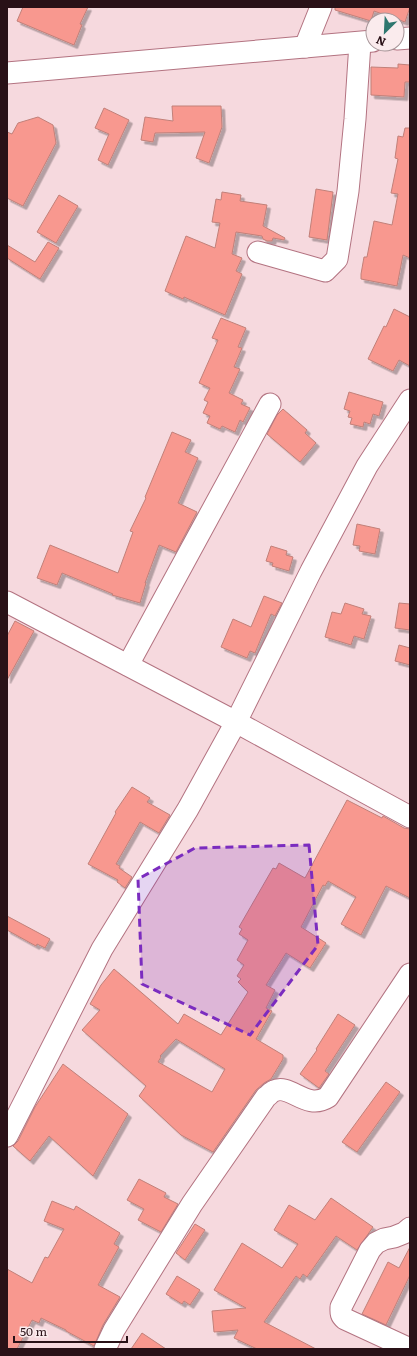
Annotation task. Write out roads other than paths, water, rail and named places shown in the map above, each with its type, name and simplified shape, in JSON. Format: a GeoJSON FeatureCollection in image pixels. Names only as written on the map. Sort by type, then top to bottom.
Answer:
{"type":"FeatureCollection","features":[{"type":"Feature","properties":{"kind":"street"},"geometry":{"type":"LineString","coordinates":[[305,47],[321,7]]}},
{"type":"Feature","properties":{"kind":"street"},"geometry":{"type":"LineString","coordinates":[[7,73],[365,42]]}},
{"type":"Feature","properties":{"kind":"street"},"geometry":{"type":"LineString","coordinates":[[258,252],[325,271],[337,259],[348,191],[354,127],[365,49]]}},
{"type":"Feature","properties":{"kind":"street"},"geometry":{"type":"LineString","coordinates":[[7,1136],[102,949],[188,809],[236,722],[311,571],[367,466],[410,400]]}},
{"type":"Feature","properties":{"kind":"street"},"geometry":{"type":"LineString","coordinates":[[128,665],[270,404]]}},
{"type":"Feature","properties":{"kind":"street"},"geometry":{"type":"LineString","coordinates":[[7,603],[236,722],[410,817]]}},
{"type":"Feature","properties":{"kind":"street"},"geometry":{"type":"LineString","coordinates":[[105,1349],[114,1330],[192,1204],[266,1097],[274,1090],[284,1090],[306,1100],[317,1102],[328,1097],[410,974]]}},
{"type":"Feature","properties":{"kind":"street"},"geometry":{"type":"LineString","coordinates":[[410,1228],[404,1233],[376,1243],[370,1250],[341,1307],[341,1312],[345,1319],[410,1349]]}}]}
